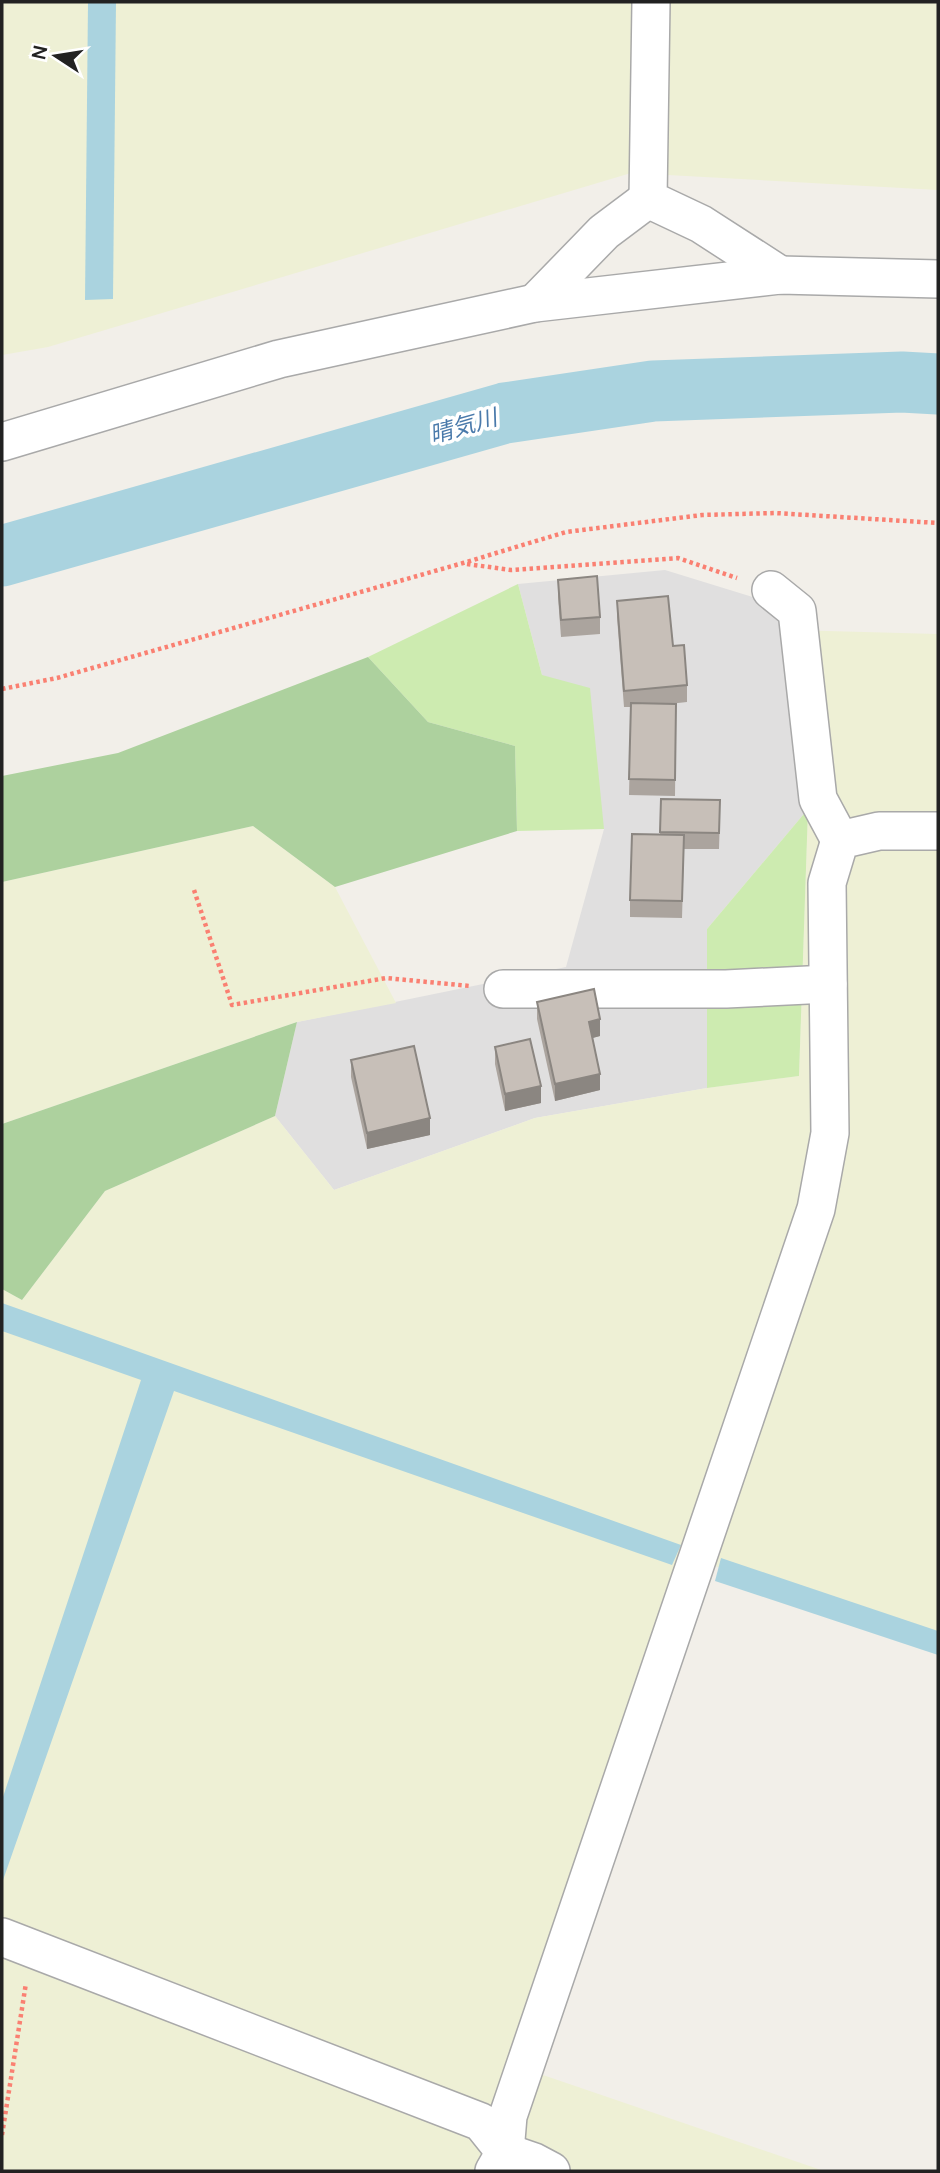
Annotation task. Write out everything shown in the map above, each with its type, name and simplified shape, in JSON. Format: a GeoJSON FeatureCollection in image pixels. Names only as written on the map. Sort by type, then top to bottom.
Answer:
{"type":"FeatureCollection","features":[{"type":"Feature","properties":{"kind":"street"},"geometry":{"type":"LineString","coordinates":[[648,200],[651,2]]}},
{"type":"Feature","properties":{"kind":"street"},"geometry":{"type":"LineString","coordinates":[[648,200],[701,224],[780,275]]}},
{"type":"Feature","properties":{"kind":"street"},"geometry":{"type":"LineString","coordinates":[[535,303],[604,232],[648,200]]}},
{"type":"Feature","properties":{"kind":"street"},"geometry":{"type":"LineString","coordinates":[[2,442],[279,359],[535,303],[780,275],[938,279]]}},
{"type":"Feature","properties":{"kind":"street"},"geometry":{"type":"LineString","coordinates":[[499,2162],[508,2116],[816,1209],[830,1133],[827,883],[841,840],[818,799],[797,611],[771,590]]}},
{"type":"Feature","properties":{"kind":"street"},"geometry":{"type":"LineString","coordinates":[[841,840],[879,831],[938,831]]}},
{"type":"Feature","properties":{"kind":"street"},"geometry":{"type":"LineString","coordinates":[[503,989],[726,989],[828,984]]}},
{"type":"Feature","properties":{"kind":"street"},"geometry":{"type":"LineString","coordinates":[[16,1943],[481,2122],[499,2162]]}},
{"type":"Feature","properties":{"kind":"street"},"geometry":{"type":"LineString","coordinates":[[499,2162],[534,2162],[551,2171]]}},
{"type":"Feature","properties":{"kind":"path"},"geometry":{"type":"LineString","coordinates":[[2,689],[57,678],[566,532],[702,514],[775,513],[938,523]]}},
{"type":"Feature","properties":{"kind":"path"},"geometry":{"type":"LineString","coordinates":[[463,563],[511,570],[678,558],[771,590]]}},
{"type":"Feature","properties":{"kind":"path"},"geometry":{"type":"LineString","coordinates":[[194,890],[232,1005],[386,978],[503,989]]}},
{"type":"Feature","properties":{"kind":"path"},"geometry":{"type":"LineString","coordinates":[[2,2135],[16,1943]]}},
{"type":"Feature","properties":{"kind":"shaded area"},"geometry":{"type":"Polygon","coordinates":[[[665,570],[769,602],[790,630],[808,809],[707,929],[707,1088],[535,1118],[334,1190],[275,1116],[297,1022],[566,967],[604,829],[542,675],[518,584],[665,570]]]}},
{"type":"Feature","properties":{"kind":"green space"},"geometry":{"type":"Polygon","coordinates":[[[2,2],[938,2],[938,190],[631,173],[48,347],[2,355],[2,2]]]}},
{"type":"Feature","properties":{"kind":"green space"},"geometry":{"type":"Polygon","coordinates":[[[518,584],[542,675],[590,688],[604,829],[517,831],[515,746],[428,722],[368,657],[518,584]]]}},
{"type":"Feature","properties":{"kind":"green space"},"geometry":{"type":"Polygon","coordinates":[[[790,630],[938,634],[938,1642],[712,1565],[540,2074],[824,2171],[2,2171],[2,1289],[22,1300],[105,1191],[275,1116],[334,1190],[535,1118],[707,1088],[799,1076],[808,809],[790,630]]]}},
{"type":"Feature","properties":{"kind":"green space"},"geometry":{"type":"Polygon","coordinates":[[[368,657],[428,722],[515,746],[517,831],[335,887],[253,826],[2,882],[2,776],[118,753],[368,657]]]}},
{"type":"Feature","properties":{"kind":"green space"},"geometry":{"type":"Polygon","coordinates":[[[808,809],[799,1076],[707,1088],[707,929],[808,809]]]}},
{"type":"Feature","properties":{"kind":"green space"},"geometry":{"type":"Polygon","coordinates":[[[253,826],[335,887],[396,1003],[297,1022],[2,1124],[2,882],[253,826]]]}},
{"type":"Feature","properties":{"kind":"green space"},"geometry":{"type":"Polygon","coordinates":[[[297,1022],[275,1116],[105,1191],[22,1300],[2,1289],[2,1124],[297,1022]]]}},
{"type":"Feature","properties":{"kind":"water"},"geometry":{"type":"Polygon","coordinates":[[[88,2],[116,2],[113,299],[85,300],[88,2]]]}},
{"type":"Feature","properties":{"kind":"water"},"geometry":{"type":"Polygon","coordinates":[[[2,1303],[681,1545],[672,1565],[174,1391],[2,1883],[2,1800],[141,1380],[2,1331],[2,1303]]]}},
{"type":"Feature","properties":{"kind":"water"},"geometry":{"type":"Polygon","coordinates":[[[721,1558],[938,1631],[938,1655],[715,1581],[721,1558]]]}},
{"type":"Feature","properties":{"kind":"building"},"geometry":{"type":"Polygon","coordinates":[[[597,576],[600,617],[561,620],[558,580],[597,576]]]}},
{"type":"Feature","properties":{"kind":"building"},"geometry":{"type":"Polygon","coordinates":[[[668,596],[673,646],[684,645],[687,685],[624,691],[617,601],[668,596]]]}},
{"type":"Feature","properties":{"kind":"building"},"geometry":{"type":"Polygon","coordinates":[[[631,703],[676,704],[675,780],[629,779],[631,703]]]}},
{"type":"Feature","properties":{"kind":"building"},"geometry":{"type":"Polygon","coordinates":[[[661,799],[720,800],[719,833],[660,832],[661,799]]]}},
{"type":"Feature","properties":{"kind":"building"},"geometry":{"type":"Polygon","coordinates":[[[632,834],[684,835],[682,901],[630,900],[632,834]]]}},
{"type":"Feature","properties":{"kind":"building"},"geometry":{"type":"Polygon","coordinates":[[[594,989],[600,1019],[589,1022],[600,1074],[555,1084],[537,1002],[594,989]]]}},
{"type":"Feature","properties":{"kind":"building"},"geometry":{"type":"Polygon","coordinates":[[[530,1039],[541,1086],[505,1094],[495,1047],[530,1039]]]}},
{"type":"Feature","properties":{"kind":"building"},"geometry":{"type":"Polygon","coordinates":[[[414,1046],[430,1118],[367,1133],[351,1060],[414,1046]]]}},
{"type":"Feature","properties":{"kind":"waterway","name":"晴気川"},"geometry":{"type":"LineString","coordinates":[[2,556],[505,413],[653,391],[902,382],[938,384]]}}]}
